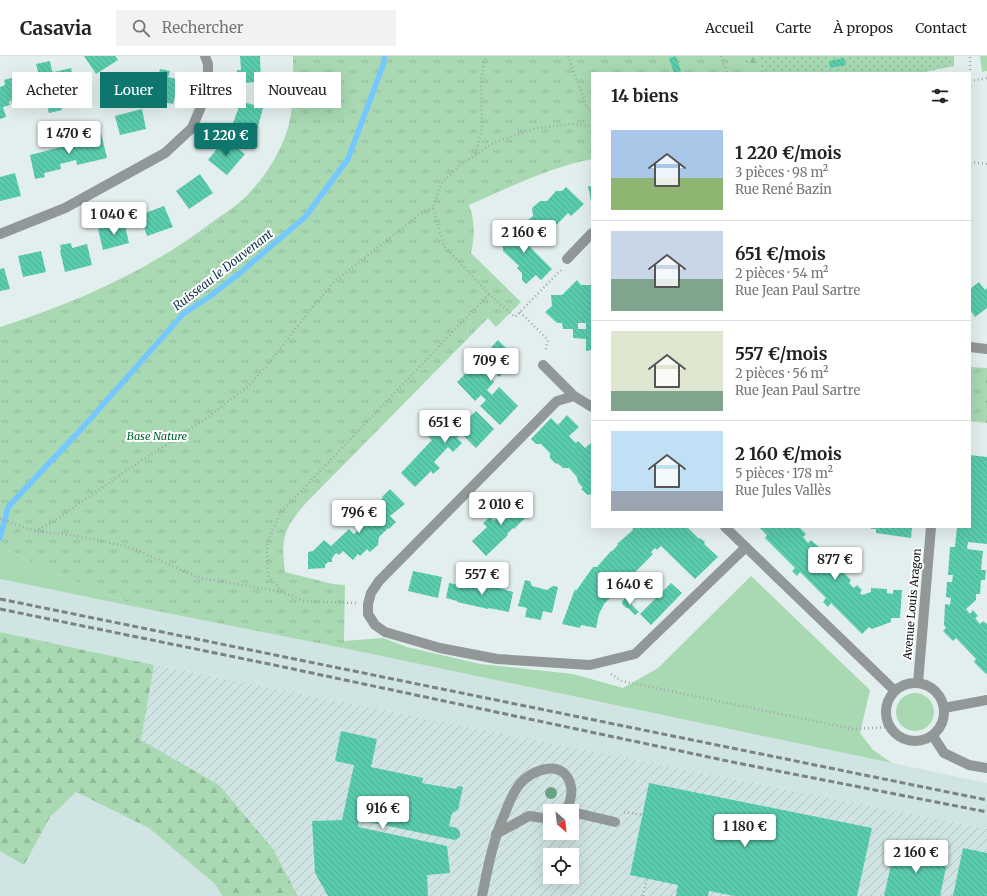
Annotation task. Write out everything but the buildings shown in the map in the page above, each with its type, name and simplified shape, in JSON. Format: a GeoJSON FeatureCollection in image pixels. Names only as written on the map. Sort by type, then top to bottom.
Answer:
{"type":"FeatureCollection","features":[{"type":"Feature","properties":{"kind":"street"},"geometry":{"type":"LineString","coordinates":[[0,234],[65,208],[165,153],[192,128],[208,90],[208,64],[205,56]]}},
{"type":"Feature","properties":{"kind":"street"},"geometry":{"type":"LineString","coordinates":[[566,258],[591,234]]}},
{"type":"Feature","properties":{"kind":"street"},"geometry":{"type":"LineString","coordinates":[[971,347],[987,349]]}},
{"type":"Feature","properties":{"kind":"street"},"geometry":{"type":"LineString","coordinates":[[543,365],[574,396],[591,406]]}},
{"type":"Feature","properties":{"kind":"street"},"geometry":{"type":"LineString","coordinates":[[574,396],[557,400],[379,581],[371,593],[368,604],[368,614],[385,632],[440,648],[497,659],[590,665],[608,661],[635,654],[746,547]]}},
{"type":"Feature","properties":{"kind":"street"},"geometry":{"type":"LineString","coordinates":[[726,528],[895,691]]}},
{"type":"Feature","properties":{"kind":"street","name":"Avenue Louis Aragon"},"geometry":{"type":"LineString","coordinates":[[918,683],[931,528]]}},
{"type":"Feature","properties":{"kind":"street"},"geometry":{"type":"LineString","coordinates":[[910,683],[918,683],[926,684],[933,688],[938,694],[944,708],[944,717],[942,724],[933,736],[914,742],[904,740],[896,735],[889,727],[886,718],[886,708],[889,699],[895,691],[910,683]]}},
{"type":"Feature","properties":{"kind":"street"},"geometry":{"type":"LineString","coordinates":[[944,708],[987,700]]}},
{"type":"Feature","properties":{"kind":"street"},"geometry":{"type":"LineString","coordinates":[[933,736],[944,753],[969,764],[987,768]]}},
{"type":"Feature","properties":{"kind":"street"},"geometry":{"type":"LineString","coordinates":[[482,896],[496,834],[512,796],[520,784],[540,769],[556,769],[569,779],[572,795],[569,804]]}},
{"type":"Feature","properties":{"kind":"street"},"geometry":{"type":"LineString","coordinates":[[579,814],[615,822]]}},
{"type":"Feature","properties":{"kind":"street"},"geometry":{"type":"LineString","coordinates":[[496,834],[529,816],[543,817]]}},
{"type":"Feature","properties":{"kind":"path"},"geometry":{"type":"LineString","coordinates":[[476,155],[482,127],[481,79],[486,56]]}},
{"type":"Feature","properties":{"kind":"path"},"geometry":{"type":"LineString","coordinates":[[568,56],[586,105],[591,112]]}},
{"type":"Feature","properties":{"kind":"path"},"geometry":{"type":"LineString","coordinates":[[721,56],[727,72]]}},
{"type":"Feature","properties":{"kind":"path"},"geometry":{"type":"LineString","coordinates":[[970,56],[970,72]]}},
{"type":"Feature","properties":{"kind":"path"},"geometry":{"type":"LineString","coordinates":[[971,81],[987,78]]}},
{"type":"Feature","properties":{"kind":"path"},"geometry":{"type":"LineString","coordinates":[[566,258],[562,268],[515,317],[489,294],[444,246],[433,208],[442,183],[459,166],[495,142],[537,128],[570,124],[591,126]]}},
{"type":"Feature","properties":{"kind":"path"},"geometry":{"type":"LineString","coordinates":[[971,162],[987,164]]}},
{"type":"Feature","properties":{"kind":"path"},"geometry":{"type":"LineString","coordinates":[[36,531],[53,522],[130,468],[208,417],[246,388],[336,280],[419,215],[433,208]]}},
{"type":"Feature","properties":{"kind":"path"},"geometry":{"type":"LineString","coordinates":[[282,592],[268,575],[267,542],[281,512],[489,294]]}},
{"type":"Feature","properties":{"kind":"path"},"geometry":{"type":"LineString","coordinates":[[520,312],[548,340],[543,365]]}},
{"type":"Feature","properties":{"kind":"path"},"geometry":{"type":"LineString","coordinates":[[0,520],[36,531],[77,536],[120,545],[139,551],[197,577],[282,592],[304,601],[368,604]]}},
{"type":"Feature","properties":{"kind":"path"},"geometry":{"type":"LineString","coordinates":[[608,661],[611,673],[622,682],[853,729],[889,727]]}},
{"type":"Feature","properties":{"kind":"path"},"geometry":{"type":"LineString","coordinates":[[643,896],[647,878]]}},
{"type":"Feature","properties":{"kind":"shaded area"},"geometry":{"type":"Polygon","coordinates":[[[0,579],[343,648],[987,783],[987,829],[154,665],[0,632],[0,579]]]}},
{"type":"Feature","properties":{"kind":"shaded area"},"geometry":{"type":"Polygon","coordinates":[[[154,665],[987,829],[987,896],[298,896],[273,849],[141,740],[154,665]]]}},
{"type":"Feature","properties":{"kind":"shaded area"},"geometry":{"type":"Polygon","coordinates":[[[76,792],[149,828],[215,884],[222,896],[0,896],[0,851],[24,865],[50,817],[76,792]]]}},
{"type":"Feature","properties":{"kind":"green space","name":"Base Nature"},"geometry":{"type":"Polygon","coordinates":[[[293,56],[746,56],[753,72],[591,72],[591,159],[561,167],[514,185],[469,205],[474,229],[471,253],[521,302],[496,327],[488,318],[306,503],[292,520],[285,534],[283,551],[285,572],[333,584],[345,585],[343,648],[142,608],[40,567],[0,545],[0,327],[28,318],[83,296],[136,271],[187,240],[232,208],[247,196],[268,170],[285,137],[290,120],[291,108],[341,108],[341,72],[293,72],[293,56]]]}},
{"type":"Feature","properties":{"kind":"green space"},"geometry":{"type":"Polygon","coordinates":[[[686,56],[756,56],[764,72],[704,72],[686,56]]]}},
{"type":"Feature","properties":{"kind":"green space"},"geometry":{"type":"Polygon","coordinates":[[[756,56],[954,56],[954,66],[925,72],[764,72],[756,56]]]}},
{"type":"Feature","properties":{"kind":"green space"},"geometry":{"type":"Polygon","coordinates":[[[980,56],[987,56],[987,71],[982,72],[980,56]]]}},
{"type":"Feature","properties":{"kind":"green space"},"geometry":{"type":"Polygon","coordinates":[[[971,367],[987,368],[987,423],[971,421],[971,367]]]}},
{"type":"Feature","properties":{"kind":"green space"},"geometry":{"type":"Polygon","coordinates":[[[0,545],[40,567],[142,608],[0,579],[0,545]]]}},
{"type":"Feature","properties":{"kind":"green space"},"geometry":{"type":"Polygon","coordinates":[[[751,576],[870,690],[860,733],[873,750],[892,763],[343,648],[344,641],[383,638],[407,647],[480,664],[573,674],[623,688],[658,668],[751,576]]]}},
{"type":"Feature","properties":{"kind":"green space"},"geometry":{"type":"Polygon","coordinates":[[[0,632],[154,665],[141,740],[219,785],[273,849],[298,896],[222,896],[215,884],[149,828],[76,792],[50,817],[24,865],[0,851],[0,632]]]}},
{"type":"Feature","properties":{"kind":"green space"},"geometry":{"type":"Polygon","coordinates":[[[911,693],[919,693],[926,696],[931,701],[934,712],[931,723],[926,728],[919,731],[911,731],[904,728],[899,723],[896,716],[896,708],[899,701],[904,696],[911,693]]]}},
{"type":"Feature","properties":{"kind":"waterway","name":"Ruisseau le Douvenant"},"geometry":{"type":"LineString","coordinates":[[0,538],[8,507],[85,425],[183,314],[209,297],[240,273],[305,217],[348,159],[385,56]]}},
{"type":"Feature","properties":{"kind":"railway"},"geometry":{"type":"LineString","coordinates":[[0,599],[987,800]]}},
{"type":"Feature","properties":{"kind":"railway"},"geometry":{"type":"LineString","coordinates":[[0,609],[274,665],[737,763],[987,812]]}}]}
